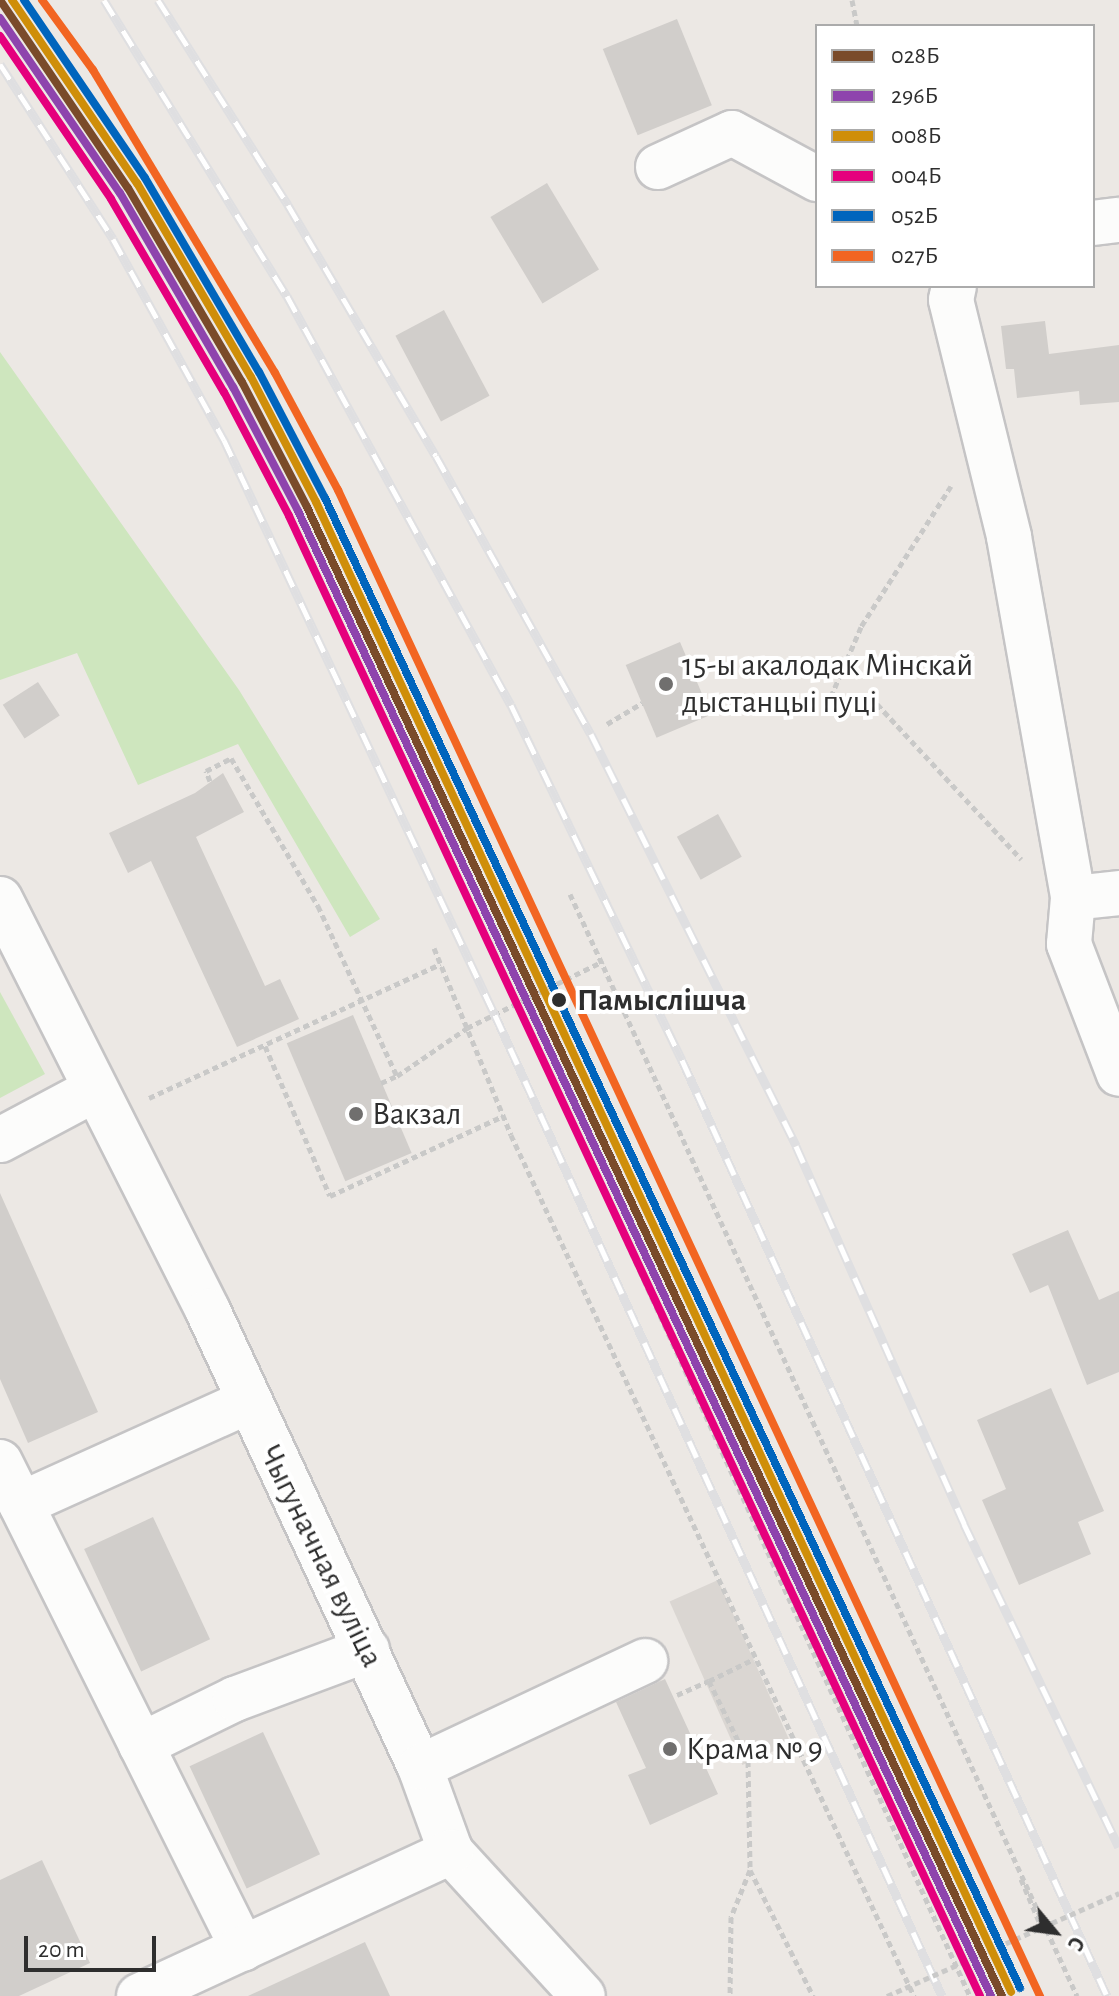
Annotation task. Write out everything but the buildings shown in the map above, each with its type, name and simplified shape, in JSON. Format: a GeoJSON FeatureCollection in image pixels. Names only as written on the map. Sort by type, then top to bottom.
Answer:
{"type":"FeatureCollection","features":[{"type":"Feature","properties":{"kind":"street"},"geometry":{"type":"LineString","coordinates":[[658,167],[732,133],[815,178]]}},
{"type":"Feature","properties":{"kind":"street"},"geometry":{"type":"LineString","coordinates":[[1095,223],[1119,220]]}},
{"type":"Feature","properties":{"kind":"street"},"geometry":{"type":"LineString","coordinates":[[954,288],[951,300],[987,439],[1073,898],[1069,944],[1119,1074]]}},
{"type":"Feature","properties":{"kind":"street"},"geometry":{"type":"LineString","coordinates":[[1073,898],[1119,893]]}},
{"type":"Feature","properties":{"kind":"street","name":"Чыгуначная вуліца"},"geometry":{"type":"LineString","coordinates":[[0,899],[208,1311],[247,1402],[420,1767],[451,1852],[583,1996]]}},
{"type":"Feature","properties":{"kind":"street"},"geometry":{"type":"LineString","coordinates":[[0,1140],[101,1103]]}},
{"type":"Feature","properties":{"kind":"street"},"geometry":{"type":"LineString","coordinates":[[21,1504],[247,1402]]}},
{"type":"Feature","properties":{"kind":"street"},"geometry":{"type":"LineString","coordinates":[[0,1462],[243,1949]]}},
{"type":"Feature","properties":{"kind":"street"},"geometry":{"type":"LineString","coordinates":[[141,1745],[235,1699],[367,1650]]}},
{"type":"Feature","properties":{"kind":"street"},"geometry":{"type":"LineString","coordinates":[[420,1767],[645,1661]]}},
{"type":"Feature","properties":{"kind":"street"},"geometry":{"type":"LineString","coordinates":[[139,1996],[451,1852]]}},
{"type":"Feature","properties":{"kind":"path"},"geometry":{"type":"LineString","coordinates":[[852,0],[857,24]]}},
{"type":"Feature","properties":{"kind":"path"},"geometry":{"type":"LineString","coordinates":[[987,439],[861,627],[826,708],[877,704],[1016,855],[1073,898]]}},
{"type":"Feature","properties":{"kind":"path"},"geometry":{"type":"LineString","coordinates":[[607,724],[642,703]]}},
{"type":"Feature","properties":{"kind":"path"},"geometry":{"type":"LineString","coordinates":[[210,781],[206,771],[231,758],[318,906],[397,1076]]}},
{"type":"Feature","properties":{"kind":"path"},"geometry":{"type":"LineString","coordinates":[[570,894],[970,1756],[1077,1996]]}},
{"type":"Feature","properties":{"kind":"path"},"geometry":{"type":"LineString","coordinates":[[490,942],[953,1967]]}},
{"type":"Feature","properties":{"kind":"path"},"geometry":{"type":"LineString","coordinates":[[434,948],[503,1116],[914,1996]]}},
{"type":"Feature","properties":{"kind":"path"},"geometry":{"type":"LineString","coordinates":[[381,1083],[397,1076],[467,1028],[603,961]]}},
{"type":"Feature","properties":{"kind":"path"},"geometry":{"type":"LineString","coordinates":[[101,1103],[265,1046],[441,964]]}},
{"type":"Feature","properties":{"kind":"path"},"geometry":{"type":"LineString","coordinates":[[265,1046],[330,1196],[503,1116]]}},
{"type":"Feature","properties":{"kind":"path"},"geometry":{"type":"LineString","coordinates":[[674,1696],[754,1659]]}},
{"type":"Feature","properties":{"kind":"path"},"geometry":{"type":"LineString","coordinates":[[709,1681],[748,1761],[750,1870],[731,1917],[730,1996]]}},
{"type":"Feature","properties":{"kind":"path"},"geometry":{"type":"LineString","coordinates":[[970,1756],[1041,1926]]}},
{"type":"Feature","properties":{"kind":"path"},"geometry":{"type":"LineString","coordinates":[[878,1801],[970,1996]]}},
{"type":"Feature","properties":{"kind":"path"},"geometry":{"type":"LineString","coordinates":[[750,1870],[813,1996]]}},
{"type":"Feature","properties":{"kind":"path"},"geometry":{"type":"LineString","coordinates":[[887,1996],[1119,1893]]}},
{"type":"Feature","properties":{"kind":"green space"},"geometry":{"type":"Polygon","coordinates":[[[0,352],[239,690],[380,919],[350,937],[238,744],[138,785],[77,653],[0,680],[0,352]]]}},
{"type":"Feature","properties":{"kind":"green space"},"geometry":{"type":"Polygon","coordinates":[[[0,992],[45,1074],[0,1098],[0,992]]]}},
{"type":"Feature","properties":{"kind":"shaded area"},"geometry":{"type":"Polygon","coordinates":[[[718,1580],[791,1744],[742,1765],[670,1602],[718,1580]]]}},
{"type":"Feature","properties":{"kind":"railway"},"geometry":{"type":"LineString","coordinates":[[104,0],[287,296],[511,705],[682,1060],[1107,1996]]}},
{"type":"Feature","properties":{"kind":"railway"},"geometry":{"type":"LineString","coordinates":[[158,0],[288,205],[436,456],[591,734],[796,1146],[964,1524],[1119,1847]]}},
{"type":"Feature","properties":{"kind":"railway"},"geometry":{"type":"LineString","coordinates":[[0,64],[113,239],[224,440],[495,1015],[942,1996]]}},
{"type":"Feature","properties":{"kind":"transit line","name":"028Б"},"geometry":{"type":"LineString","coordinates":[[0,0],[128,188],[242,382],[307,507],[1002,1996]]}},
{"type":"Feature","properties":{"kind":"transit line","name":"008Б"},"geometry":{"type":"LineString","coordinates":[[12,0],[137,183],[251,377],[316,502],[1011,1992]]}},
{"type":"Feature","properties":{"kind":"transit line","name":"052Б"},"geometry":{"type":"LineString","coordinates":[[24,0],[145,178],[259,372],[325,498],[1020,1988]]}},
{"type":"Feature","properties":{"kind":"transit line","name":"027Б"},"geometry":{"type":"LineString","coordinates":[[42,0],[93,70],[275,373],[338,490],[1040,1996]]}},
{"type":"Feature","properties":{"kind":"transit line","name":"296Б"},"geometry":{"type":"LineString","coordinates":[[0,18],[120,193],[233,387],[298,511],[991,1996]]}},
{"type":"Feature","properties":{"kind":"transit line","name":"004Б"},"geometry":{"type":"LineString","coordinates":[[0,36],[111,199],[224,392],[289,516],[980,1996]]}},
{"type":"Feature","properties":{"kind":"place","name":"15-ы акалодак Мінскай дыстанцыі пуці"},"geometry":{"type":"Point","coordinates":[666,684]}},
{"type":"Feature","properties":{"kind":"place","name":"Памыслішча"},"geometry":{"type":"Point","coordinates":[559,1000]}},
{"type":"Feature","properties":{"kind":"place","name":"Вакзал"},"geometry":{"type":"Point","coordinates":[356,1114]}},
{"type":"Feature","properties":{"kind":"place","name":"Крама № 9"},"geometry":{"type":"Point","coordinates":[670,1749]}}]}
